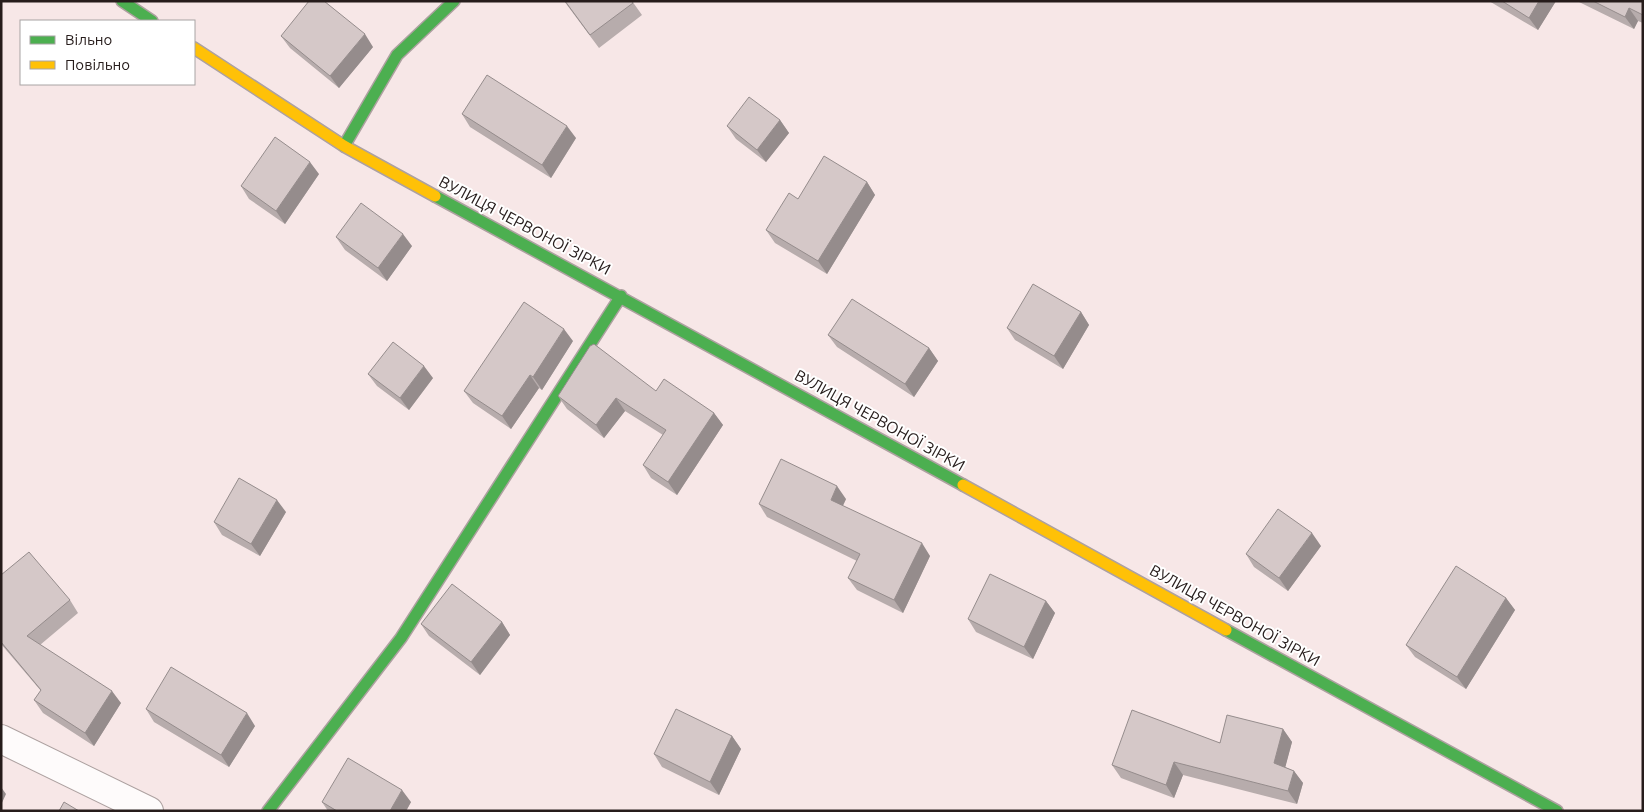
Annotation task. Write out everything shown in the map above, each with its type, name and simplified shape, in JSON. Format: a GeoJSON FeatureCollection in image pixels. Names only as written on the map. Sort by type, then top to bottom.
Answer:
{"type":"FeatureCollection","features":[{"type":"Feature","properties":{"kind":"street"},"geometry":{"type":"LineString","coordinates":[[122,1],[150,20]]}},
{"type":"Feature","properties":{"kind":"street"},"geometry":{"type":"LineString","coordinates":[[344,146],[397,55],[454,1]]}},
{"type":"Feature","properties":{"kind":"street","name":"ВУЛИЦЯ ЧЕРВОНОЇ ЗІРКИ"},"geometry":{"type":"LineString","coordinates":[[195,49],[344,146],[621,296],[1557,811]]}},
{"type":"Feature","properties":{"kind":"street"},"geometry":{"type":"LineString","coordinates":[[268,811],[401,638],[621,296]]}},
{"type":"Feature","properties":{"kind":"street"},"geometry":{"type":"LineString","coordinates":[[1,739],[149,811]]}},
{"type":"Feature","properties":{"kind":"building"},"geometry":{"type":"Polygon","coordinates":[[[309,1],[324,1],[365,34],[330,76],[281,36],[309,1]]]}},
{"type":"Feature","properties":{"kind":"building"},"geometry":{"type":"Polygon","coordinates":[[[565,1],[632,1],[633,3],[590,35],[565,1]]]}},
{"type":"Feature","properties":{"kind":"building"},"geometry":{"type":"Polygon","coordinates":[[[1502,1],[1539,1],[1529,18],[1502,1]]]}},
{"type":"Feature","properties":{"kind":"building"},"geometry":{"type":"Polygon","coordinates":[[[1593,1],[1643,1],[1643,15],[1629,8],[1625,17],[1593,1]]]}},
{"type":"Feature","properties":{"kind":"building"},"geometry":{"type":"Polygon","coordinates":[[[487,75],[567,126],[542,165],[462,114],[487,75]]]}},
{"type":"Feature","properties":{"kind":"building"},"geometry":{"type":"Polygon","coordinates":[[[749,97],[780,120],[757,150],[727,126],[749,97]]]}},
{"type":"Feature","properties":{"kind":"building"},"geometry":{"type":"Polygon","coordinates":[[[275,137],[310,162],[276,211],[241,186],[275,137]]]}},
{"type":"Feature","properties":{"kind":"building"},"geometry":{"type":"Polygon","coordinates":[[[824,156],[867,182],[818,261],[766,230],[789,193],[798,199],[824,156]]]}},
{"type":"Feature","properties":{"kind":"building"},"geometry":{"type":"Polygon","coordinates":[[[361,203],[403,234],[378,268],[336,237],[361,203]]]}},
{"type":"Feature","properties":{"kind":"building"},"geometry":{"type":"Polygon","coordinates":[[[1033,284],[1081,312],[1054,356],[1007,328],[1033,284]]]}},
{"type":"Feature","properties":{"kind":"building"},"geometry":{"type":"Polygon","coordinates":[[[852,299],[929,348],[905,384],[828,335],[852,299]]]}},
{"type":"Feature","properties":{"kind":"building"},"geometry":{"type":"Polygon","coordinates":[[[524,302],[564,329],[533,377],[530,375],[502,416],[464,391],[524,302]]]}},
{"type":"Feature","properties":{"kind":"building"},"geometry":{"type":"Polygon","coordinates":[[[393,342],[424,366],[400,398],[368,374],[393,342]]]}},
{"type":"Feature","properties":{"kind":"building"},"geometry":{"type":"Polygon","coordinates":[[[594,344],[656,391],[664,379],[714,413],[668,482],[643,465],[666,430],[616,398],[596,425],[558,396],[590,346],[594,344]]]}},
{"type":"Feature","properties":{"kind":"building"},"geometry":{"type":"Polygon","coordinates":[[[781,459],[837,486],[831,500],[922,543],[894,600],[848,578],[860,554],[759,504],[781,459]]]}},
{"type":"Feature","properties":{"kind":"building"},"geometry":{"type":"Polygon","coordinates":[[[239,478],[277,500],[251,544],[214,522],[239,478]]]}},
{"type":"Feature","properties":{"kind":"building"},"geometry":{"type":"Polygon","coordinates":[[[1278,509],[1312,533],[1279,578],[1246,554],[1278,509]]]}},
{"type":"Feature","properties":{"kind":"building"},"geometry":{"type":"Polygon","coordinates":[[[29,552],[70,600],[27,636],[112,691],[85,733],[34,700],[41,690],[1,642],[1,575],[29,552]]]}},
{"type":"Feature","properties":{"kind":"building"},"geometry":{"type":"Polygon","coordinates":[[[1456,566],[1506,598],[1457,677],[1406,645],[1456,566]]]}},
{"type":"Feature","properties":{"kind":"building"},"geometry":{"type":"Polygon","coordinates":[[[990,574],[1046,601],[1024,647],[968,619],[990,574]]]}},
{"type":"Feature","properties":{"kind":"building"},"geometry":{"type":"Polygon","coordinates":[[[452,584],[502,622],[471,662],[421,624],[452,584]]]}},
{"type":"Feature","properties":{"kind":"building"},"geometry":{"type":"Polygon","coordinates":[[[171,667],[247,713],[221,755],[146,709],[171,667]]]}},
{"type":"Feature","properties":{"kind":"building"},"geometry":{"type":"Polygon","coordinates":[[[676,709],[732,736],[710,782],[654,754],[676,709]]]}},
{"type":"Feature","properties":{"kind":"building"},"geometry":{"type":"Polygon","coordinates":[[[1132,710],[1220,743],[1227,715],[1283,729],[1274,763],[1294,771],[1288,791],[1174,762],[1166,785],[1112,765],[1132,710]]]}},
{"type":"Feature","properties":{"kind":"building"},"geometry":{"type":"Polygon","coordinates":[[[348,758],[402,790],[390,811],[337,811],[322,802],[348,758]]]}},
{"type":"Feature","properties":{"kind":"building"},"geometry":{"type":"Polygon","coordinates":[[[64,802],[79,811],[59,811],[64,802]]]}},
{"type":"Feature","properties":{"kind":"traffic: fast"},"geometry":{"type":"LineString","coordinates":[[122,1],[150,20]]}},
{"type":"Feature","properties":{"kind":"traffic: fast"},"geometry":{"type":"LineString","coordinates":[[344,146],[397,55],[454,1]]}},
{"type":"Feature","properties":{"kind":"traffic: fast"},"geometry":{"type":"LineString","coordinates":[[435,196],[963,485]]}},
{"type":"Feature","properties":{"kind":"traffic: fast"},"geometry":{"type":"LineString","coordinates":[[268,811],[401,638],[621,296]]}},
{"type":"Feature","properties":{"kind":"traffic: fast"},"geometry":{"type":"LineString","coordinates":[[1226,630],[1557,811]]}},
{"type":"Feature","properties":{"kind":"traffic: slow"},"geometry":{"type":"LineString","coordinates":[[195,49],[344,146],[435,196]]}},
{"type":"Feature","properties":{"kind":"traffic: slow"},"geometry":{"type":"LineString","coordinates":[[963,485],[1226,630]]}}]}
